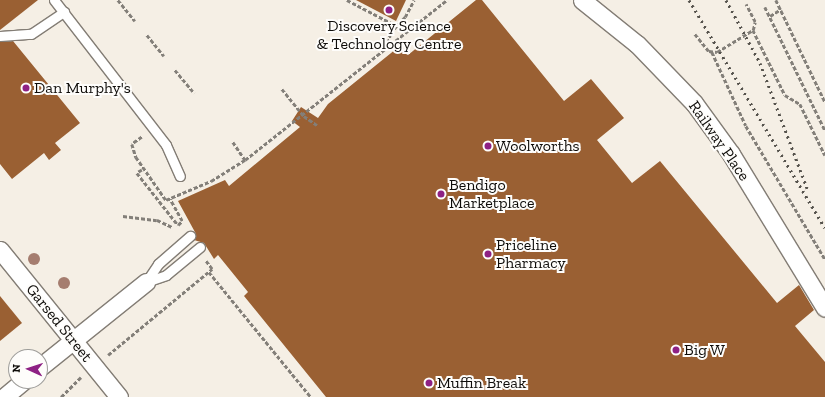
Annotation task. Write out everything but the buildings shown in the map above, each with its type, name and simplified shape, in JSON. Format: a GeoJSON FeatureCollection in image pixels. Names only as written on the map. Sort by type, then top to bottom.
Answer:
{"type":"FeatureCollection","features":[{"type":"Feature","properties":{"kind":"street","name":"Railway Place"},"geometry":{"type":"LineString","coordinates":[[582,0],[637,44],[694,103],[735,160],[825,308]]}},
{"type":"Feature","properties":{"kind":"street","name":"Garsed Street"},"geometry":{"type":"LineString","coordinates":[[0,250],[119,397]]}},
{"type":"Feature","properties":{"kind":"street"},"geometry":{"type":"LineString","coordinates":[[48,360],[146,282]]}},
{"type":"Feature","properties":{"kind":"street"},"geometry":{"type":"LineString","coordinates":[[4,397],[14,389]]}},
{"type":"Feature","properties":{"kind":"lane"},"geometry":{"type":"LineString","coordinates":[[54,0],[166,145],[180,176]]}},
{"type":"Feature","properties":{"kind":"lane"},"geometry":{"type":"LineString","coordinates":[[0,36],[31,34],[64,12]]}},
{"type":"Feature","properties":{"kind":"lane"},"geometry":{"type":"LineString","coordinates":[[146,282],[158,264],[190,236]]}},
{"type":"Feature","properties":{"kind":"lane"},"geometry":{"type":"LineString","coordinates":[[146,282],[166,275],[198,249]]}},
{"type":"Feature","properties":{"kind":"path"},"geometry":{"type":"LineString","coordinates":[[118,0],[135,21]]}},
{"type":"Feature","properties":{"kind":"path"},"geometry":{"type":"LineString","coordinates":[[347,0],[397,26]]}},
{"type":"Feature","properties":{"kind":"path"},"geometry":{"type":"LineString","coordinates":[[386,49],[390,33],[397,26],[414,0]]}},
{"type":"Feature","properties":{"kind":"path"},"geometry":{"type":"LineString","coordinates":[[153,128],[132,144],[142,170],[166,200],[211,181],[245,160],[304,116],[447,0]]}},
{"type":"Feature","properties":{"kind":"path"},"geometry":{"type":"LineString","coordinates":[[776,0],[825,102]]}},
{"type":"Feature","properties":{"kind":"path"},"geometry":{"type":"LineString","coordinates":[[746,4],[754,22],[754,30],[785,95],[800,104],[825,155]]}},
{"type":"Feature","properties":{"kind":"path"},"geometry":{"type":"LineString","coordinates":[[765,8],[825,130]]}},
{"type":"Feature","properties":{"kind":"path"},"geometry":{"type":"LineString","coordinates":[[770,16],[781,9]]}},
{"type":"Feature","properties":{"kind":"path"},"geometry":{"type":"LineString","coordinates":[[712,52],[754,30]]}},
{"type":"Feature","properties":{"kind":"path"},"geometry":{"type":"LineString","coordinates":[[695,34],[712,52],[746,126],[825,259]]}},
{"type":"Feature","properties":{"kind":"path"},"geometry":{"type":"LineString","coordinates":[[147,35],[164,56]]}},
{"type":"Feature","properties":{"kind":"path"},"geometry":{"type":"LineString","coordinates":[[175,70],[194,93]]}},
{"type":"Feature","properties":{"kind":"path"},"geometry":{"type":"LineString","coordinates":[[282,89],[304,116],[317,125]]}},
{"type":"Feature","properties":{"kind":"path"},"geometry":{"type":"LineString","coordinates":[[233,142],[245,160]]}},
{"type":"Feature","properties":{"kind":"path"},"geometry":{"type":"LineString","coordinates":[[142,170],[137,174],[178,224],[182,221],[170,199]]}},
{"type":"Feature","properties":{"kind":"path"},"geometry":{"type":"LineString","coordinates":[[123,216],[157,220],[172,228]]}},
{"type":"Feature","properties":{"kind":"path"},"geometry":{"type":"LineString","coordinates":[[106,356],[212,269],[198,249]]}},
{"type":"Feature","properties":{"kind":"path"},"geometry":{"type":"LineString","coordinates":[[209,272],[311,397]]}},
{"type":"Feature","properties":{"kind":"path"},"geometry":{"type":"LineString","coordinates":[[61,397],[82,376]]}},
{"type":"Feature","properties":{"kind":"railway"},"geometry":{"type":"LineString","coordinates":[[689,0],[825,228]]}},
{"type":"Feature","properties":{"kind":"railway"},"geometry":{"type":"LineString","coordinates":[[726,0],[760,63],[807,188]]}},
{"type":"Feature","properties":{"kind":"place","name":"Discovery Science & Technology Centre"},"geometry":{"type":"Point","coordinates":[389,10]}},
{"type":"Feature","properties":{"kind":"place","name":"Dan Murphy's"},"geometry":{"type":"Point","coordinates":[26,88]}},
{"type":"Feature","properties":{"kind":"place","name":"Woolworths"},"geometry":{"type":"Point","coordinates":[488,146]}},
{"type":"Feature","properties":{"kind":"place","name":"Bendigo Marketplace"},"geometry":{"type":"Point","coordinates":[441,194]}},
{"type":"Feature","properties":{"kind":"place","name":"Priceline Pharmacy"},"geometry":{"type":"Point","coordinates":[488,254]}},
{"type":"Feature","properties":{"kind":"place","name":"Big W"},"geometry":{"type":"Point","coordinates":[676,350]}},
{"type":"Feature","properties":{"kind":"place","name":"Muffin Break"},"geometry":{"type":"Point","coordinates":[429,383]}}]}
